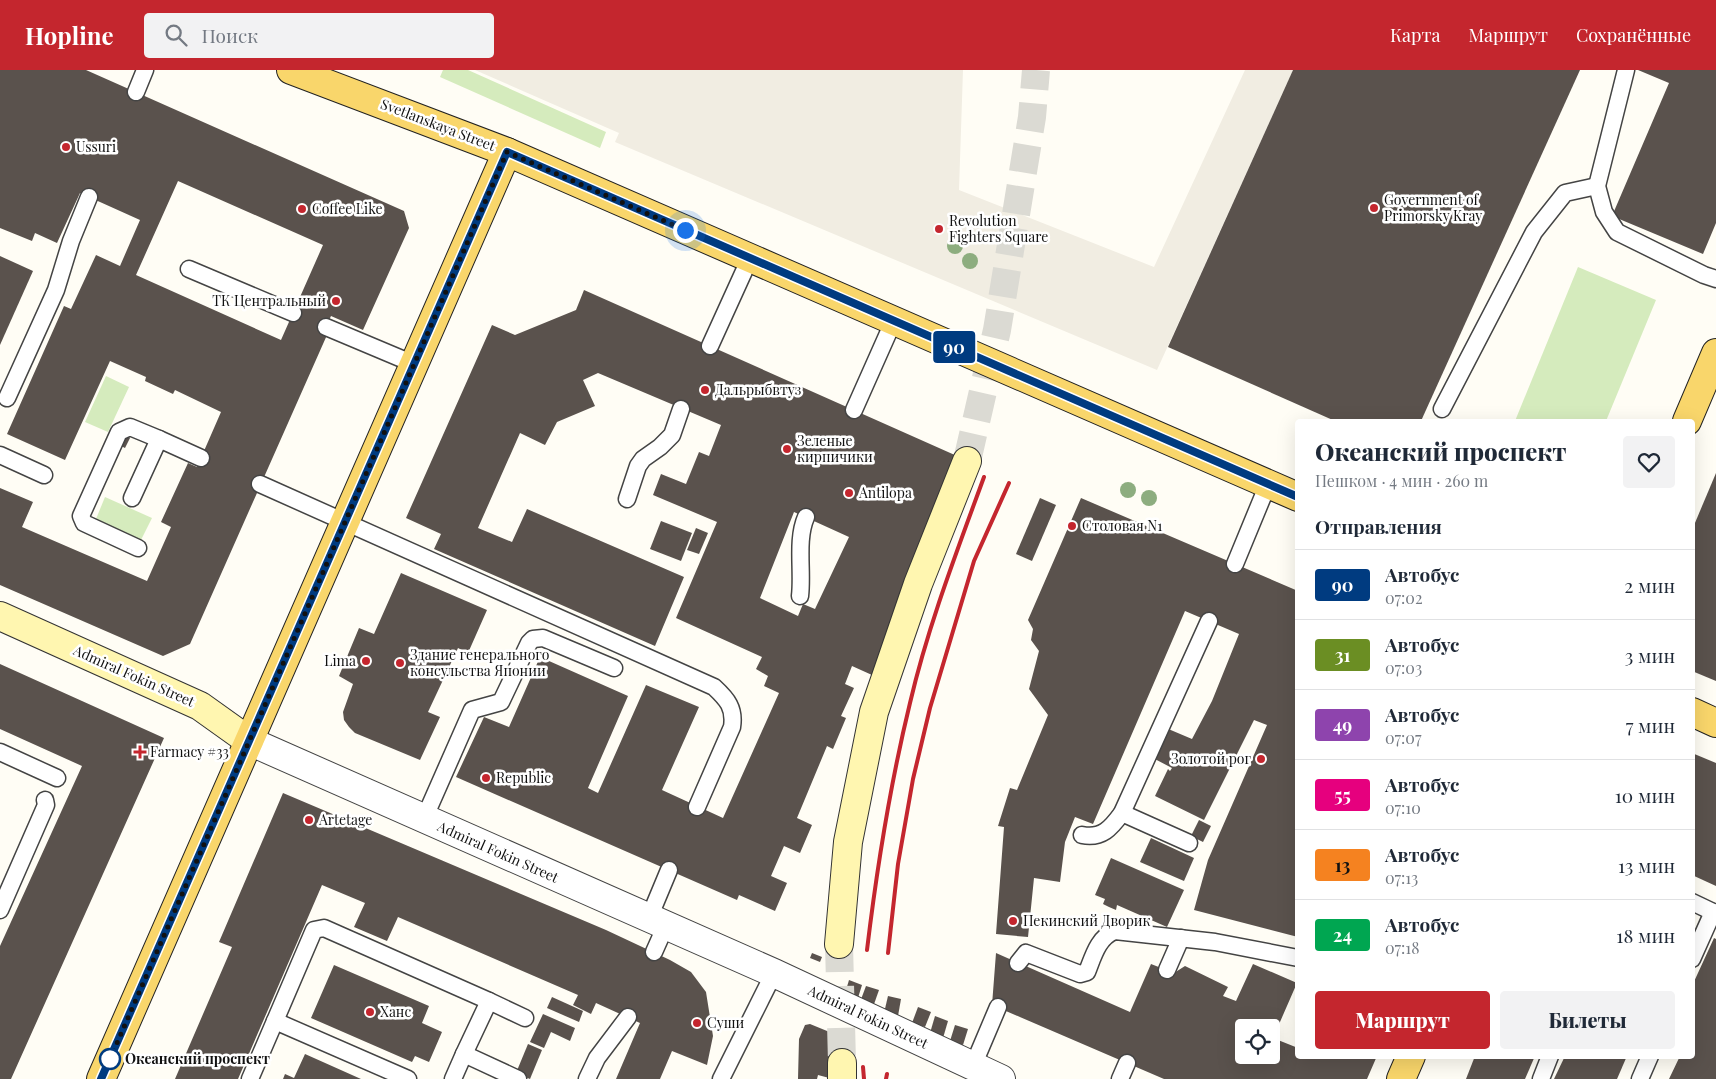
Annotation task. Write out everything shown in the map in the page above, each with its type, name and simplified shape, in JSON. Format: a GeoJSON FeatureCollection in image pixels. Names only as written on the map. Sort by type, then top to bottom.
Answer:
{"type":"FeatureCollection","features":[{"type":"Feature","properties":{"kind":"main road","name":"Svetlanskaya Street"},"geometry":{"type":"LineString","coordinates":[[291,70],[507,152],[1295,496]]}},
{"type":"Feature","properties":{"kind":"main road"},"geometry":{"type":"LineString","coordinates":[[101,1079],[507,152]]}},
{"type":"Feature","properties":{"kind":"main road"},"geometry":{"type":"LineString","coordinates":[[1688,419],[1716,353]]}},
{"type":"Feature","properties":{"kind":"main road"},"geometry":{"type":"LineString","coordinates":[[840,944],[848,842],[874,712],[918,584],[967,460]]}},
{"type":"Feature","properties":{"kind":"main road","name":"Admiral Fokin Street"},"geometry":{"type":"LineString","coordinates":[[0,616],[200,706],[249,741]]}},
{"type":"Feature","properties":{"kind":"main road"},"geometry":{"type":"LineString","coordinates":[[1695,713],[1716,722]]}},
{"type":"Feature","properties":{"kind":"main road"},"geometry":{"type":"LineString","coordinates":[[1401,1079],[1410,1059]]}},
{"type":"Feature","properties":{"kind":"street","name":"Admiral Fokin Street"},"geometry":{"type":"LineString","coordinates":[[249,741],[774,973],[1001,1079]]}},
{"type":"Feature","properties":{"kind":"lane"},"geometry":{"type":"LineString","coordinates":[[136,92],[145,70]]}},
{"type":"Feature","properties":{"kind":"lane"},"geometry":{"type":"LineString","coordinates":[[1626,70],[1597,186],[1604,212],[1617,232],[1704,275],[1716,279]]}},
{"type":"Feature","properties":{"kind":"lane"},"geometry":{"type":"LineString","coordinates":[[1442,409],[1534,232],[1565,193],[1597,186]]}},
{"type":"Feature","properties":{"kind":"lane"},"geometry":{"type":"LineString","coordinates":[[7,398],[56,290],[72,241],[90,197]]}},
{"type":"Feature","properties":{"kind":"lane"},"geometry":{"type":"LineString","coordinates":[[710,346],[750,258]]}},
{"type":"Feature","properties":{"kind":"lane"},"geometry":{"type":"LineString","coordinates":[[189,269],[293,313]]}},
{"type":"Feature","properties":{"kind":"lane"},"geometry":{"type":"LineString","coordinates":[[854,410],[894,320]]}},
{"type":"Feature","properties":{"kind":"lane"},"geometry":{"type":"LineString","coordinates":[[326,327],[414,364]]}},
{"type":"Feature","properties":{"kind":"lane"},"geometry":{"type":"LineString","coordinates":[[626,499],[638,466],[643,459],[660,447],[672,435],[681,409]]}},
{"type":"Feature","properties":{"kind":"lane"},"geometry":{"type":"LineString","coordinates":[[138,548],[84,522],[81,516],[119,432],[130,427],[201,458]]}},
{"type":"Feature","properties":{"kind":"lane"},"geometry":{"type":"LineString","coordinates":[[132,498],[159,440]]}},
{"type":"Feature","properties":{"kind":"lane"},"geometry":{"type":"LineString","coordinates":[[0,456],[44,476]]}},
{"type":"Feature","properties":{"kind":"lane"},"geometry":{"type":"LineString","coordinates":[[260,484],[714,686],[728,700],[734,717],[732,726],[697,807]]}},
{"type":"Feature","properties":{"kind":"lane"},"geometry":{"type":"LineString","coordinates":[[1235,564],[1268,484]]}},
{"type":"Feature","properties":{"kind":"lane"},"geometry":{"type":"LineString","coordinates":[[800,596],[802,575],[800,536],[806,517]]}},
{"type":"Feature","properties":{"kind":"lane"},"geometry":{"type":"LineString","coordinates":[[1082,835],[1100,836],[1107,832],[1122,813],[1209,622]]}},
{"type":"Feature","properties":{"kind":"lane"},"geometry":{"type":"LineString","coordinates":[[424,819],[472,710],[501,702],[529,643],[533,639],[543,638],[614,668]]}},
{"type":"Feature","properties":{"kind":"lane"},"geometry":{"type":"LineString","coordinates":[[0,752],[57,778]]}},
{"type":"Feature","properties":{"kind":"lane"},"geometry":{"type":"LineString","coordinates":[[0,910],[46,805],[45,800]]}},
{"type":"Feature","properties":{"kind":"lane"},"geometry":{"type":"LineString","coordinates":[[1122,813],[1189,843]]}},
{"type":"Feature","properties":{"kind":"lane"},"geometry":{"type":"LineString","coordinates":[[654,952],[657,922],[669,870]]}},
{"type":"Feature","properties":{"kind":"lane"},"geometry":{"type":"LineString","coordinates":[[1695,903],[1715,912],[1695,953]]}},
{"type":"Feature","properties":{"kind":"lane"},"geometry":{"type":"LineString","coordinates":[[250,1079],[314,930],[319,928],[324,928],[525,1018]]}},
{"type":"Feature","properties":{"kind":"lane"},"geometry":{"type":"LineString","coordinates":[[1018,963],[1026,953],[1080,974],[1087,972],[1101,940],[1114,930],[1215,942],[1295,957]]}},
{"type":"Feature","properties":{"kind":"lane"},"geometry":{"type":"LineString","coordinates":[[1167,970],[1181,938]]}},
{"type":"Feature","properties":{"kind":"lane"},"geometry":{"type":"LineString","coordinates":[[721,1079],[774,973]]}},
{"type":"Feature","properties":{"kind":"lane"},"geometry":{"type":"LineString","coordinates":[[453,1079],[489,1001]]}},
{"type":"Feature","properties":{"kind":"lane"},"geometry":{"type":"LineString","coordinates":[[973,1066],[998,1007]]}},
{"type":"Feature","properties":{"kind":"lane"},"geometry":{"type":"LineString","coordinates":[[587,1079],[596,1058],[628,1017]]}},
{"type":"Feature","properties":{"kind":"lane"},"geometry":{"type":"LineString","coordinates":[[275,1022],[408,1079]]}},
{"type":"Feature","properties":{"kind":"lane"},"geometry":{"type":"LineString","coordinates":[[464,1054],[518,1079]]}},
{"type":"Feature","properties":{"kind":"lane"},"geometry":{"type":"LineString","coordinates":[[1541,1079],[1549,1059]]}},
{"type":"Feature","properties":{"kind":"lane"},"geometry":{"type":"LineString","coordinates":[[1640,1079],[1649,1059]]}},
{"type":"Feature","properties":{"kind":"lane"},"geometry":{"type":"LineString","coordinates":[[1120,1079],[1127,1063]]}},
{"type":"Feature","properties":{"kind":"green space"},"geometry":{"type":"Polygon","coordinates":[[[443,70],[468,70],[606,132],[600,148],[440,77],[443,70]]]}},
{"type":"Feature","properties":{"kind":"green space"},"geometry":{"type":"Polygon","coordinates":[[[1578,267],[1656,300],[1607,419],[1516,419],[1578,267]]]}},
{"type":"Feature","properties":{"kind":"green space"},"geometry":{"type":"Polygon","coordinates":[[[106,376],[129,387],[108,432],[85,422],[106,376]]]}},
{"type":"Feature","properties":{"kind":"green space"},"geometry":{"type":"Polygon","coordinates":[[[105,497],[152,518],[141,540],[96,519],[105,497]]]}},
{"type":"Feature","properties":{"kind":"shaded area","name":"Revolution Fighters Square"},"geometry":{"type":"Polygon","coordinates":[[[475,70],[963,70],[959,190],[1154,267],[1245,70],[1293,70],[1157,370],[615,142],[619,133],[475,70]]]}},
{"type":"Feature","properties":{"kind":"building"},"geometry":{"type":"Polygon","coordinates":[[[0,70],[86,70],[404,211],[409,228],[363,330],[331,316],[323,333],[327,335],[190,644],[163,656],[0,585],[0,488],[33,502],[22,527],[147,581],[171,527],[161,522],[188,463],[197,467],[221,412],[175,390],[173,394],[145,381],[146,377],[110,361],[65,460],[7,434],[64,306],[71,309],[96,255],[120,266],[140,220],[80,193],[57,243],[35,233],[32,241],[0,228],[0,70]],[[178,181],[136,275],[281,340],[323,245],[178,181]]]}},
{"type":"Feature","properties":{"kind":"building","name":"Government of Primorsky Kray"},"geometry":{"type":"Polygon","coordinates":[[[1293,70],[1580,70],[1422,419],[1330,419],[1168,347],[1293,70]]]}},
{"type":"Feature","properties":{"kind":"building"},"geometry":{"type":"Polygon","coordinates":[[[1638,70],[1716,70],[1716,223],[1703,254],[1612,216],[1669,83],[1638,70]]]}},
{"type":"Feature","properties":{"kind":"building"},"geometry":{"type":"Polygon","coordinates":[[[0,256],[33,271],[0,345],[0,256]]]}},
{"type":"Feature","properties":{"kind":"building"},"geometry":{"type":"Polygon","coordinates":[[[584,290],[966,460],[872,675],[852,666],[845,684],[854,688],[841,716],[846,718],[833,749],[827,746],[797,818],[812,825],[800,853],[784,846],[771,876],[787,883],[775,911],[739,895],[737,900],[456,777],[484,717],[509,727],[540,657],[628,696],[588,788],[598,793],[646,685],[699,707],[662,790],[723,818],[779,693],[764,686],[768,676],[756,669],[762,657],[676,618],[717,522],[653,495],[661,474],[686,484],[699,452],[709,456],[721,425],[598,373],[583,380],[595,406],[557,422],[545,445],[520,433],[478,528],[512,542],[527,509],[684,577],[655,646],[434,549],[441,534],[406,518],[492,325],[515,335],[576,310],[584,290]],[[794,512],[760,598],[798,616],[803,604],[815,609],[849,537],[794,512]]]}},
{"type":"Feature","properties":{"kind":"building"},"geometry":{"type":"Polygon","coordinates":[[[124,435],[130,438],[125,448],[119,445],[124,435]]]}},
{"type":"Feature","properties":{"kind":"building"},"geometry":{"type":"Polygon","coordinates":[[[1716,473],[1716,681],[1695,672],[1695,523],[1716,473]]]}},
{"type":"Feature","properties":{"kind":"building"},"geometry":{"type":"Polygon","coordinates":[[[1040,498],[1056,505],[1032,561],[1016,554],[1040,498]]]}},
{"type":"Feature","properties":{"kind":"building"},"geometry":{"type":"Polygon","coordinates":[[[1081,498],[1295,590],[1295,936],[1194,910],[1208,860],[1267,725],[1254,720],[1204,820],[1155,796],[1168,769],[1170,771],[1172,768],[1151,757],[1166,728],[1192,739],[1212,701],[1239,634],[1185,611],[1093,824],[1075,817],[1065,842],[1060,882],[1034,878],[1028,937],[996,934],[1004,827],[998,826],[1010,788],[1017,790],[1048,715],[1029,689],[1039,651],[1031,640],[1033,629],[1028,620],[1081,498]]]}},
{"type":"Feature","properties":{"kind":"building"},"geometry":{"type":"Polygon","coordinates":[[[661,521],[692,533],[681,561],[650,549],[661,521]]]}},
{"type":"Feature","properties":{"kind":"building"},"geometry":{"type":"Polygon","coordinates":[[[696,528],[708,533],[699,554],[687,550],[696,528]]]}},
{"type":"Feature","properties":{"kind":"building"},"geometry":{"type":"Polygon","coordinates":[[[401,573],[487,610],[468,653],[458,648],[428,712],[440,717],[420,760],[355,733],[349,727],[344,720],[343,712],[353,684],[339,676],[359,628],[374,634],[401,573]]]}},
{"type":"Feature","properties":{"kind":"building"},"geometry":{"type":"Polygon","coordinates":[[[0,664],[164,738],[11,1079],[0,1079],[0,946],[82,766],[0,729],[0,664]]]}},
{"type":"Feature","properties":{"kind":"building"},"geometry":{"type":"Polygon","coordinates":[[[1695,754],[1716,763],[1716,886],[1695,876],[1695,754]]]}},
{"type":"Feature","properties":{"kind":"building"},"geometry":{"type":"Polygon","coordinates":[[[283,793],[606,930],[691,972],[706,992],[713,1036],[707,1065],[672,1051],[660,1079],[616,1079],[640,1023],[596,1003],[591,1014],[573,1005],[578,995],[398,917],[387,941],[354,927],[365,903],[322,885],[238,1079],[175,1079],[232,947],[219,942],[283,793]]]}},
{"type":"Feature","properties":{"kind":"building"},"geometry":{"type":"Polygon","coordinates":[[[1199,820],[1211,826],[1203,842],[1191,836],[1199,820]]]}},
{"type":"Feature","properties":{"kind":"building"},"geometry":{"type":"Polygon","coordinates":[[[1151,838],[1194,858],[1184,881],[1140,862],[1151,838]]]}},
{"type":"Feature","properties":{"kind":"building"},"geometry":{"type":"Polygon","coordinates":[[[1111,858],[1184,890],[1167,927],[1117,905],[1116,910],[1109,907],[1103,904],[1105,899],[1095,895],[1111,858]]]}},
{"type":"Feature","properties":{"kind":"building"},"geometry":{"type":"Polygon","coordinates":[[[1714,938],[1716,939],[1716,1079],[1669,1079],[1679,1059],[1695,1059],[1695,979],[1714,938]]]}},
{"type":"Feature","properties":{"kind":"building"},"geometry":{"type":"Polygon","coordinates":[[[812,953],[822,957],[820,962],[810,958],[812,953]]]}},
{"type":"Feature","properties":{"kind":"building"},"geometry":{"type":"Polygon","coordinates":[[[996,953],[1130,1012],[1151,964],[1174,973],[1185,966],[1228,987],[1223,996],[1236,1001],[1253,964],[1295,982],[1295,988],[1280,1022],[1280,1019],[1235,1019],[1235,1064],[1280,1064],[1280,1041],[1295,1047],[1295,1059],[1376,1059],[1367,1079],[1164,1079],[992,1005],[996,953]]]}},
{"type":"Feature","properties":{"kind":"building","name":"Ханс"},"geometry":{"type":"Polygon","coordinates":[[[334,965],[429,1006],[422,1023],[442,1032],[429,1062],[415,1056],[412,1062],[311,1018],[334,965]]]}},
{"type":"Feature","properties":{"kind":"building"},"geometry":{"type":"Polygon","coordinates":[[[849,980],[862,985],[857,1001],[844,997],[849,980]]]}},
{"type":"Feature","properties":{"kind":"building"},"geometry":{"type":"Polygon","coordinates":[[[866,986],[879,990],[873,1007],[860,1002],[866,986]]]}},
{"type":"Feature","properties":{"kind":"building"},"geometry":{"type":"Polygon","coordinates":[[[888,996],[901,999],[898,1016],[884,1013],[888,996]]]}},
{"type":"Feature","properties":{"kind":"building"},"geometry":{"type":"Polygon","coordinates":[[[552,997],[583,1011],[579,1022],[547,1008],[552,997]]]}},
{"type":"Feature","properties":{"kind":"building"},"geometry":{"type":"Polygon","coordinates":[[[918,1007],[931,1012],[925,1027],[912,1023],[918,1007]]]}},
{"type":"Feature","properties":{"kind":"building"},"geometry":{"type":"Polygon","coordinates":[[[543,1014],[575,1028],[570,1041],[551,1032],[544,1048],[530,1042],[543,1014]]]}},
{"type":"Feature","properties":{"kind":"building"},"geometry":{"type":"Polygon","coordinates":[[[935,1016],[948,1021],[943,1038],[930,1033],[935,1016]]]}},
{"type":"Feature","properties":{"kind":"building"},"geometry":{"type":"Polygon","coordinates":[[[810,1024],[849,1040],[833,1079],[818,1075],[817,1079],[798,1079],[799,1039],[805,1025],[810,1024]]]}},
{"type":"Feature","properties":{"kind":"building"},"geometry":{"type":"Polygon","coordinates":[[[955,1025],[968,1029],[963,1045],[950,1041],[955,1025]]]}},
{"type":"Feature","properties":{"kind":"building"},"geometry":{"type":"Polygon","coordinates":[[[528,1044],[542,1050],[530,1079],[516,1073],[528,1044]]]}},
{"type":"Feature","properties":{"kind":"building"},"geometry":{"type":"Polygon","coordinates":[[[305,1054],[361,1079],[283,1079],[285,1074],[294,1078],[305,1054]]]}},
{"type":"Feature","properties":{"kind":"building"},"geometry":{"type":"Polygon","coordinates":[[[1474,1059],[1534,1059],[1525,1079],[1466,1079],[1474,1059]]]}},
{"type":"Feature","properties":{"kind":"building"},"geometry":{"type":"Polygon","coordinates":[[[1564,1059],[1626,1059],[1617,1079],[1554,1079],[1564,1059]]]}},
{"type":"Feature","properties":{"kind":"tunnel"},"geometry":{"type":"LineString","coordinates":[[967,461],[997,330],[1032,117],[1036,70]]}},
{"type":"Feature","properties":{"kind":"tunnel"},"geometry":{"type":"LineString","coordinates":[[839,944],[842,1063]]}},
{"type":"Feature","properties":{"kind":"railway"},"geometry":{"type":"LineString","coordinates":[[867,950],[875,888],[896,765],[917,674],[953,561],[984,477]]}},
{"type":"Feature","properties":{"kind":"railway"},"geometry":{"type":"LineString","coordinates":[[888,953],[898,864],[913,779],[930,708],[974,561],[1009,483]]}},
{"type":"Feature","properties":{"kind":"railway"},"geometry":{"type":"LineString","coordinates":[[863,1067],[864,1079]]}},
{"type":"Feature","properties":{"kind":"railway"},"geometry":{"type":"LineString","coordinates":[[886,1079],[887,1074]]}},
{"type":"Feature","properties":{"kind":"bus line","name":"90"},"geometry":{"type":"LineString","coordinates":[[101,1079],[507,152],[1295,496]]}},
{"type":"Feature","properties":{"kind":"place","name":"Ussuri"},"geometry":{"type":"Point","coordinates":[66,147]}},
{"type":"Feature","properties":{"kind":"place","name":"Government of Primorsky Kray"},"geometry":{"type":"Point","coordinates":[1374,208]}},
{"type":"Feature","properties":{"kind":"place","name":"Coffee Like"},"geometry":{"type":"Point","coordinates":[302,209]}},
{"type":"Feature","properties":{"kind":"place","name":"Revolution Fighters Square"},"geometry":{"type":"Point","coordinates":[939,229]}},
{"type":"Feature","properties":{"kind":"place","name":"ТК Центральный"},"geometry":{"type":"Point","coordinates":[336,301]}},
{"type":"Feature","properties":{"kind":"place","name":"Дальрыбвтуз"},"geometry":{"type":"Point","coordinates":[705,390]}},
{"type":"Feature","properties":{"kind":"place","name":"Зеленые кирпичики"},"geometry":{"type":"Point","coordinates":[787,449]}},
{"type":"Feature","properties":{"kind":"place","name":"Antilopa"},"geometry":{"type":"Point","coordinates":[849,493]}},
{"type":"Feature","properties":{"kind":"place","name":"Столовая N1"},"geometry":{"type":"Point","coordinates":[1072,526]}},
{"type":"Feature","properties":{"kind":"place","name":"Lima"},"geometry":{"type":"Point","coordinates":[366,661]}},
{"type":"Feature","properties":{"kind":"place","name":"Здание генерального консульства Японии"},"geometry":{"type":"Point","coordinates":[400,663]}},
{"type":"Feature","properties":{"kind":"place","name":"Farmacy #33"},"geometry":{"type":"Point","coordinates":[140,752]}},
{"type":"Feature","properties":{"kind":"place","name":"Золотой рог"},"geometry":{"type":"Point","coordinates":[1261,759]}},
{"type":"Feature","properties":{"kind":"place","name":"Republic"},"geometry":{"type":"Point","coordinates":[486,778]}},
{"type":"Feature","properties":{"kind":"place","name":"Artetage"},"geometry":{"type":"Point","coordinates":[309,820]}},
{"type":"Feature","properties":{"kind":"place","name":"Пекинский Дворик"},"geometry":{"type":"Point","coordinates":[1013,921]}},
{"type":"Feature","properties":{"kind":"place","name":"Ханс"},"geometry":{"type":"Point","coordinates":[370,1012]}},
{"type":"Feature","properties":{"kind":"place","name":"Суши"},"geometry":{"type":"Point","coordinates":[697,1023]}},
{"type":"Feature","properties":{"kind":"place","name":"Океанский проспект"},"geometry":{"type":"Point","coordinates":[110,1059]}},
{"type":"Feature","properties":{"kind":"route"},"geometry":{"type":"LineString","coordinates":[[110,1059],[507,152],[685,230]]}}]}
